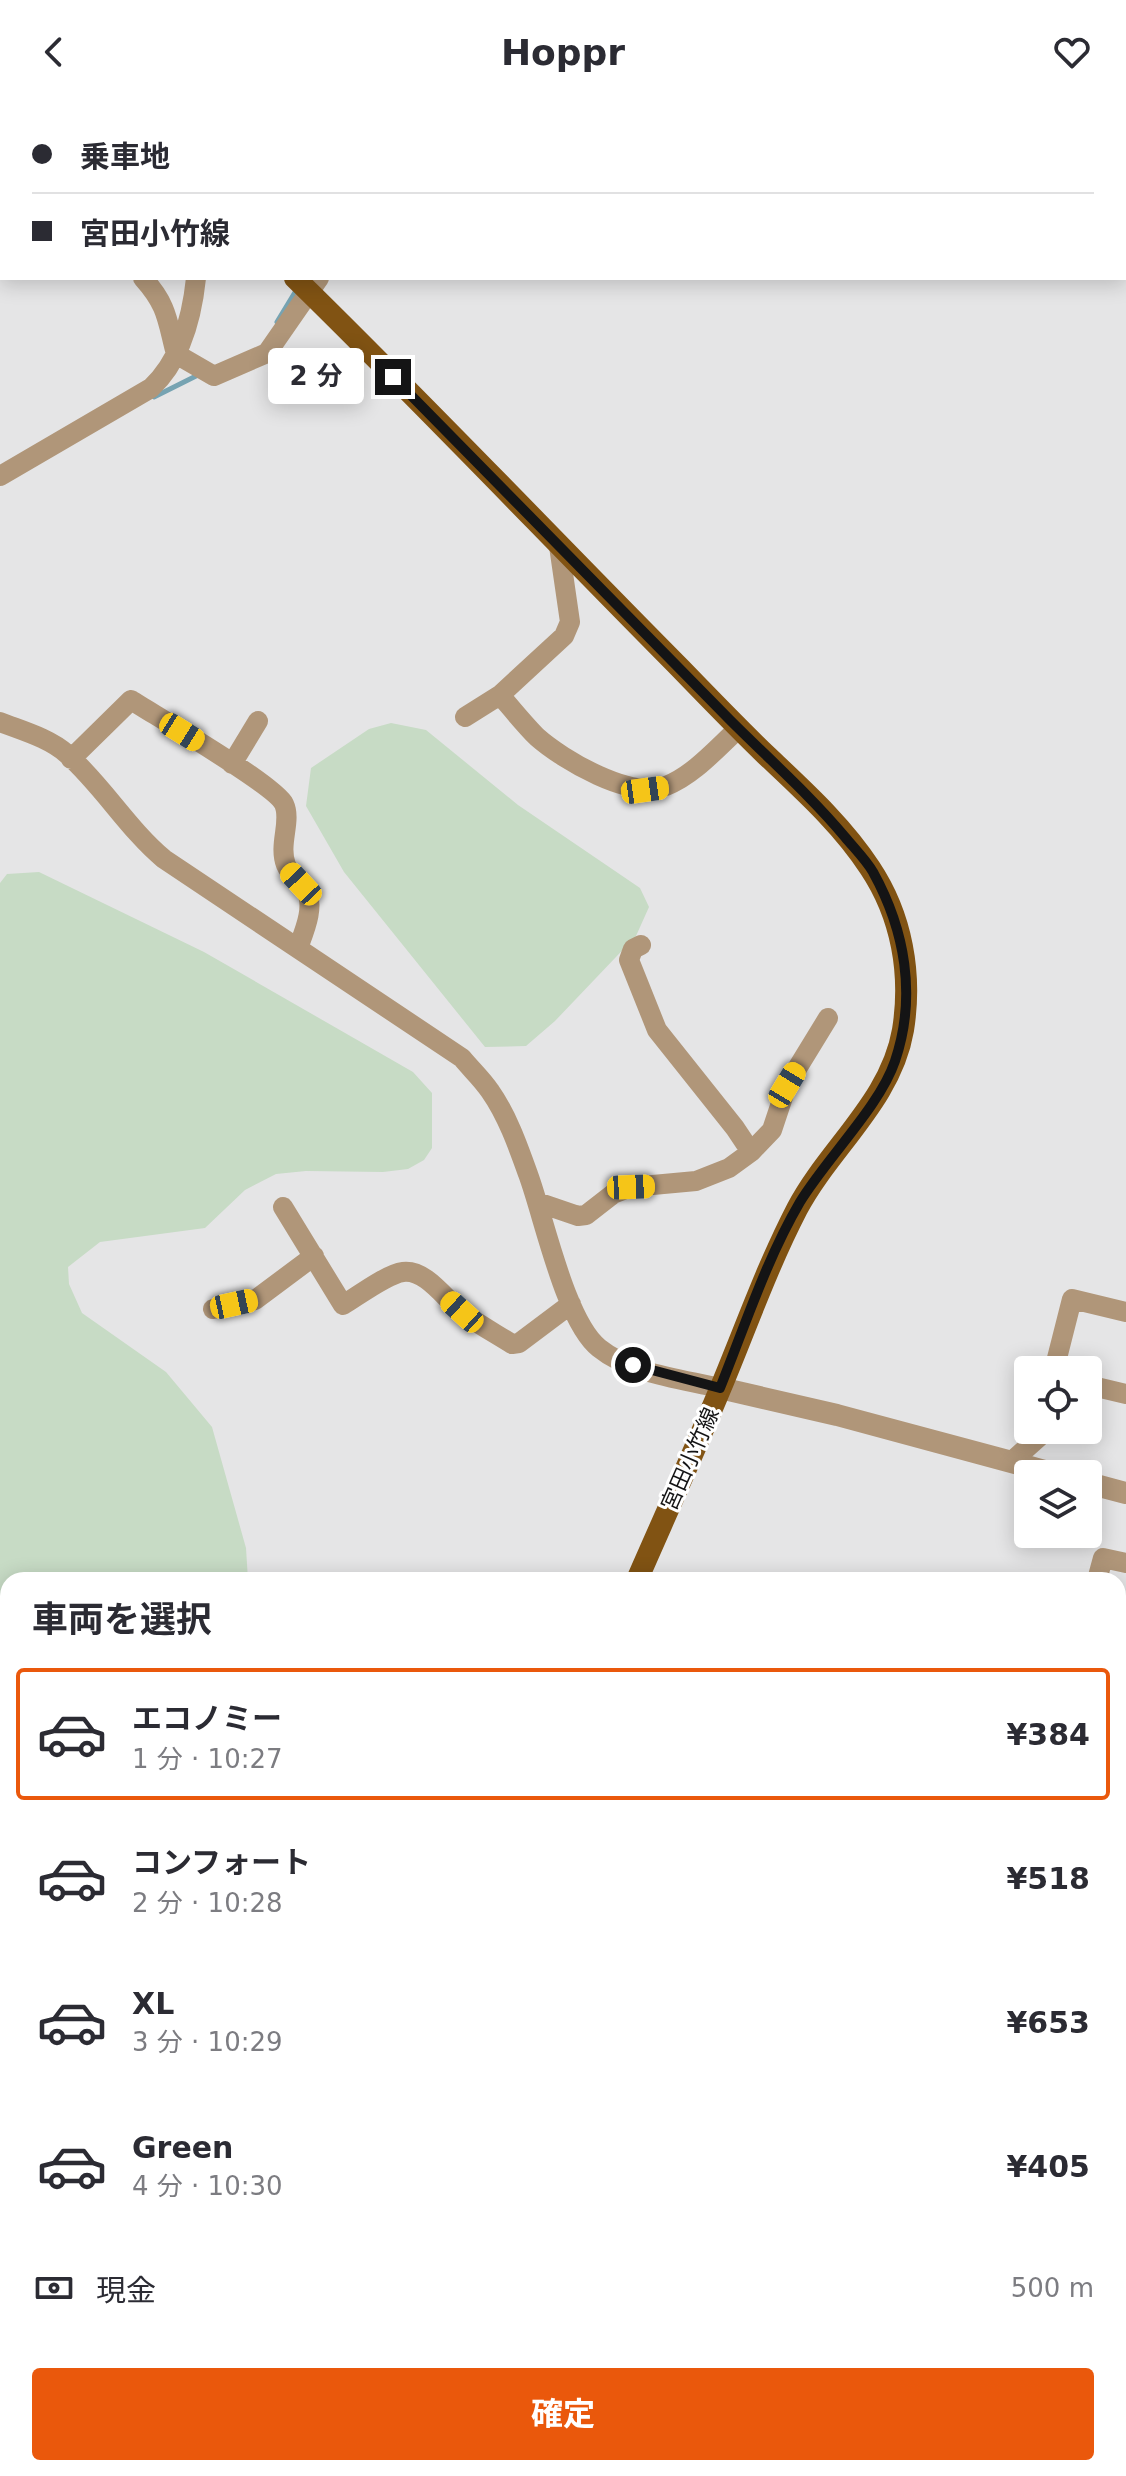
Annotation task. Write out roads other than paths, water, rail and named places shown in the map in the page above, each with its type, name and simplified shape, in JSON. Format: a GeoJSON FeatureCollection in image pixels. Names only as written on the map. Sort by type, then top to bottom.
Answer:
{"type":"FeatureCollection","features":[{"type":"Feature","properties":{"kind":"main road","name":"宮田小竹線"},"geometry":{"type":"LineString","coordinates":[[308,283],[559,546],[822,808],[871,869],[892,910],[904,953],[907,985],[903,1030],[895,1063],[874,1100],[828,1159],[800,1203],[773,1255],[720,1388],[640,1572]]}},
{"type":"Feature","properties":{"kind":"street"},"geometry":{"type":"LineString","coordinates":[[145,280],[167,312],[176,354],[214,376],[267,353],[308,283]]}},
{"type":"Feature","properties":{"kind":"street"},"geometry":{"type":"LineString","coordinates":[[0,476],[151,388],[164,376],[188,324],[196,280]]}},
{"type":"Feature","properties":{"kind":"street"},"geometry":{"type":"LineString","coordinates":[[465,717],[500,695],[564,636],[570,622],[559,546]]}},
{"type":"Feature","properties":{"kind":"street"},"geometry":{"type":"LineString","coordinates":[[500,695],[537,737],[577,765],[645,790],[664,787],[684,777],[739,728]]}},
{"type":"Feature","properties":{"kind":"street"},"geometry":{"type":"LineString","coordinates":[[71,759],[131,700],[281,799],[286,809],[282,853],[288,870],[307,891],[309,907],[298,948]]}},
{"type":"Feature","properties":{"kind":"street"},"geometry":{"type":"LineString","coordinates":[[232,764],[258,721]]}},
{"type":"Feature","properties":{"kind":"street"},"geometry":{"type":"LineString","coordinates":[[0,722],[35,735],[71,759],[150,848],[462,1058],[490,1091],[505,1117],[571,1304],[597,1347],[649,1371],[837,1415],[1014,1463]]}},
{"type":"Feature","properties":{"kind":"street"},"geometry":{"type":"LineString","coordinates":[[641,945],[633,949],[629,960],[657,1030],[751,1152]]}},
{"type":"Feature","properties":{"kind":"street"},"geometry":{"type":"LineString","coordinates":[[537,1202],[578,1216],[586,1215],[613,1194],[631,1187],[696,1181],[729,1168],[751,1152],[772,1130],[787,1085],[828,1018]]}},
{"type":"Feature","properties":{"kind":"street"},"geometry":{"type":"LineString","coordinates":[[283,1207],[343,1305],[390,1277],[403,1272],[413,1273],[427,1280],[462,1312],[512,1344],[519,1343],[571,1304]]}},
{"type":"Feature","properties":{"kind":"street"},"geometry":{"type":"LineString","coordinates":[[213,1309],[255,1300],[314,1256]]}},
{"type":"Feature","properties":{"kind":"street"},"geometry":{"type":"LineString","coordinates":[[1058,1356],[1072,1299],[1126,1312]]}},
{"type":"Feature","properties":{"kind":"street"},"geometry":{"type":"LineString","coordinates":[[1102,1388],[1126,1394]]}},
{"type":"Feature","properties":{"kind":"street"},"geometry":{"type":"LineString","coordinates":[[1011,1462],[1031,1444]]}},
{"type":"Feature","properties":{"kind":"street"},"geometry":{"type":"LineString","coordinates":[[1102,1487],[1126,1493]]}},
{"type":"Feature","properties":{"kind":"street"},"geometry":{"type":"LineString","coordinates":[[1099,1572],[1103,1558],[1126,1563]]}},
{"type":"Feature","properties":{"kind":"waterway"},"geometry":{"type":"LineString","coordinates":[[277,322],[297,289]]}},
{"type":"Feature","properties":{"kind":"waterway"},"geometry":{"type":"LineString","coordinates":[[154,397],[198,375]]}}]}
